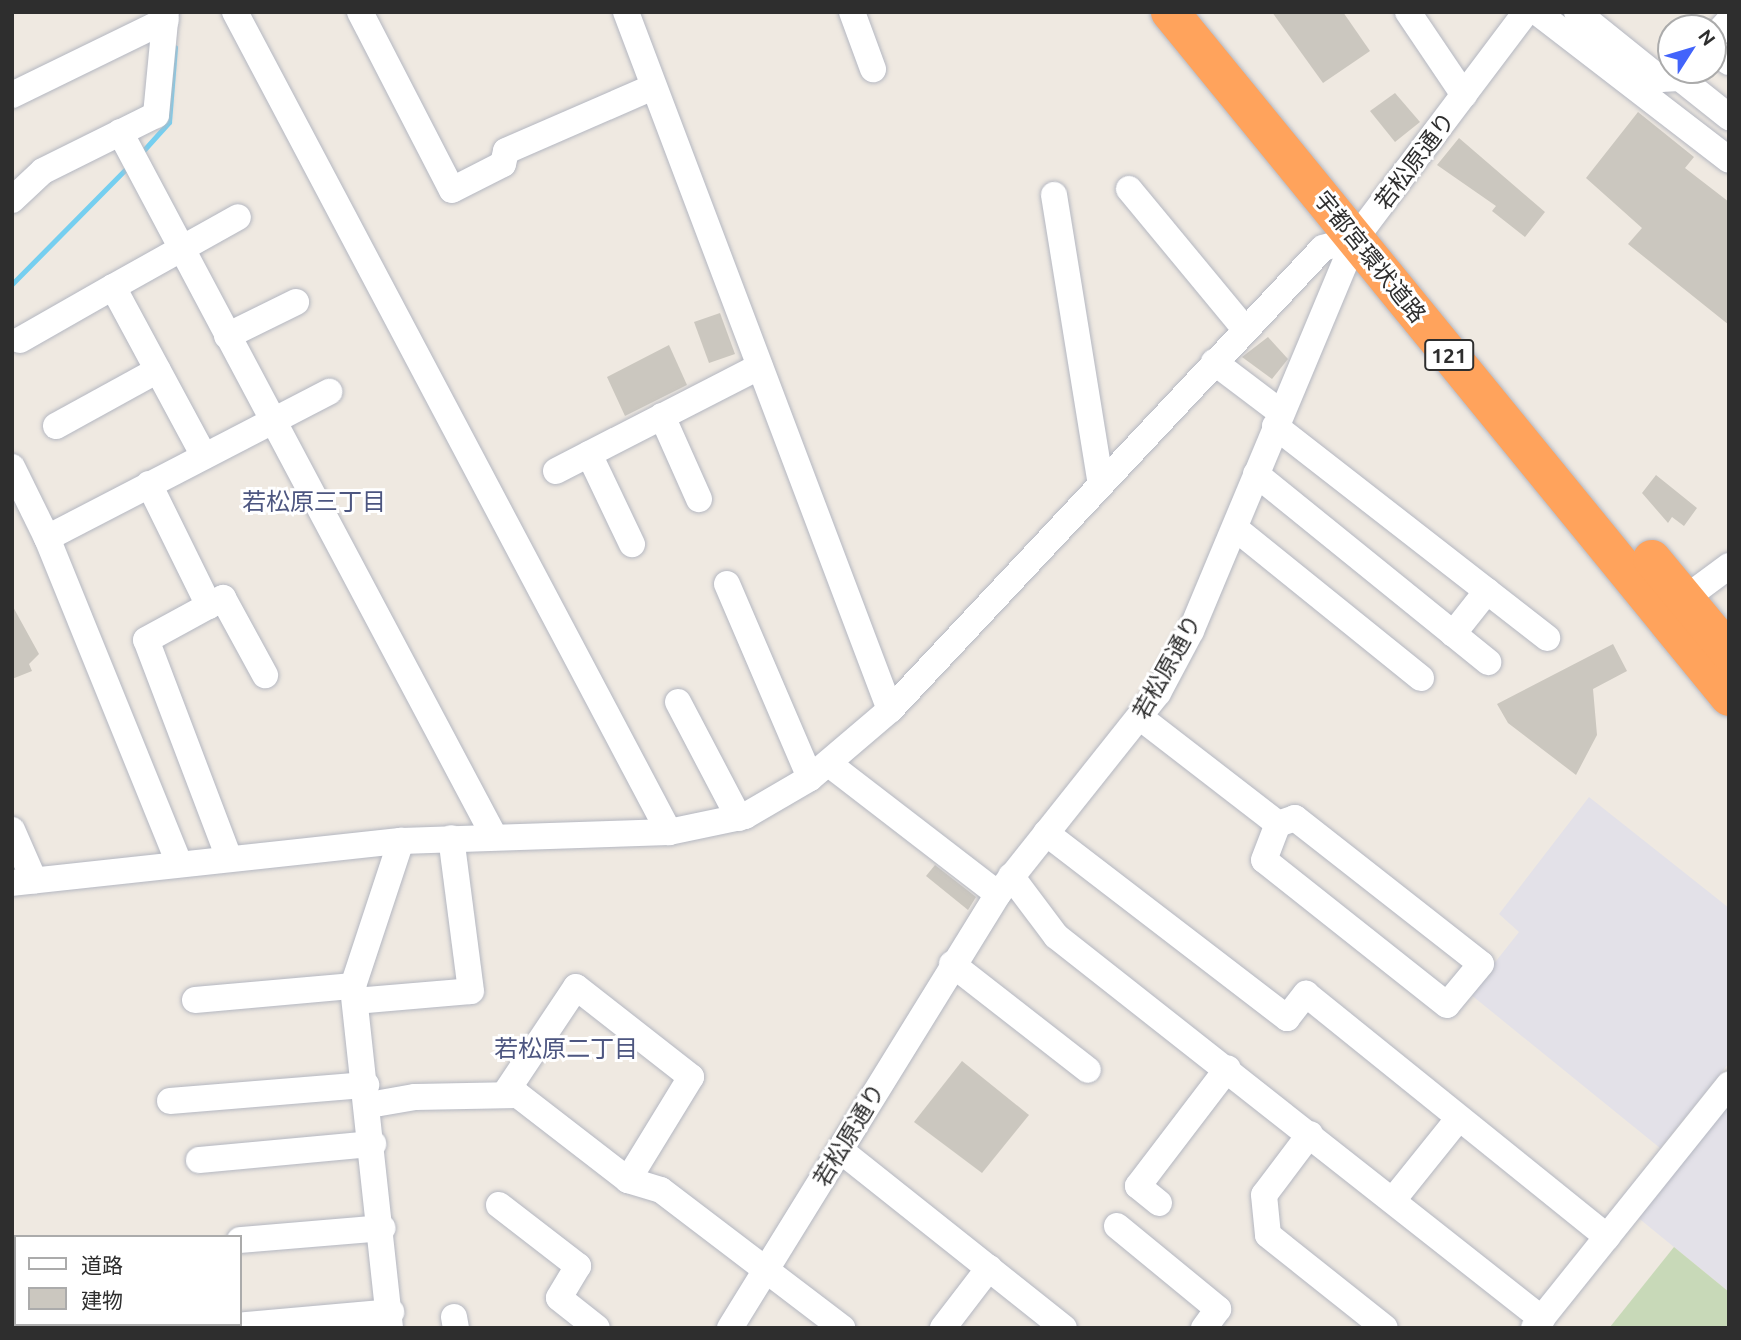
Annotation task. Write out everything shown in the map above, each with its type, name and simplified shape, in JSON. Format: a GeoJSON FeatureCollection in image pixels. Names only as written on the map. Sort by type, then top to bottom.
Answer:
{"type":"FeatureCollection","features":[{"type":"Feature","properties":{"kind":"highway","name":"宇都宮環状道路"},"geometry":{"type":"LineString","coordinates":[[1170,12],[1363,229],[1674,607],[1729,697]]}},
{"type":"Feature","properties":{"kind":"highway","name":"宇都宮環状道路"},"geometry":{"type":"LineString","coordinates":[[1200,12],[1363,229]]}},
{"type":"Feature","properties":{"kind":"highway","name":"宇都宮環状道路"},"geometry":{"type":"LineString","coordinates":[[1674,607],[1729,652]]}},
{"type":"Feature","properties":{"kind":"street"},"geometry":{"type":"LineString","coordinates":[[235,12],[669,832]]}},
{"type":"Feature","properties":{"kind":"street"},"geometry":{"type":"LineString","coordinates":[[360,12],[452,190],[503,164],[506,151],[653,87]]}},
{"type":"Feature","properties":{"kind":"street"},"geometry":{"type":"LineString","coordinates":[[626,12],[890,710]]}},
{"type":"Feature","properties":{"kind":"street"},"geometry":{"type":"LineString","coordinates":[[852,12],[873,69]]}},
{"type":"Feature","properties":{"kind":"street"},"geometry":{"type":"LineString","coordinates":[[1408,12],[1465,95]]}},
{"type":"Feature","properties":{"kind":"street","name":"若松原通り"},"geometry":{"type":"LineString","coordinates":[[730,1328],[952,964],[1004,885],[1141,718],[1191,631],[1278,419],[1363,229],[1526,12]]}},
{"type":"Feature","properties":{"kind":"street"},"geometry":{"type":"LineString","coordinates":[[1537,12],[1728,160],[1719,173],[1729,181]]}},
{"type":"Feature","properties":{"kind":"street"},"geometry":{"type":"LineString","coordinates":[[1577,12],[1657,77]]}},
{"type":"Feature","properties":{"kind":"street"},"geometry":{"type":"LineString","coordinates":[[12,95],[166,16]]}},
{"type":"Feature","properties":{"kind":"street"},"geometry":{"type":"LineString","coordinates":[[12,200],[43,171],[156,115],[166,16]]}},
{"type":"Feature","properties":{"kind":"street"},"geometry":{"type":"LineString","coordinates":[[1694,84],[1729,117]]}},
{"type":"Feature","properties":{"kind":"street"},"geometry":{"type":"LineString","coordinates":[[120,132],[271,421],[494,836]]}},
{"type":"Feature","properties":{"kind":"street"},"geometry":{"type":"LineString","coordinates":[[1129,189],[1245,329]]}},
{"type":"Feature","properties":{"kind":"street"},"geometry":{"type":"LineString","coordinates":[[1054,195],[1100,480]]}},
{"type":"Feature","properties":{"kind":"street"},"geometry":{"type":"LineString","coordinates":[[20,340],[238,217]]}},
{"type":"Feature","properties":{"kind":"street"},"geometry":{"type":"LineString","coordinates":[[12,830],[23,882],[401,841],[669,832],[739,818],[820,771],[890,710],[1100,480],[1323,248],[1363,229]]}},
{"type":"Feature","properties":{"kind":"street"},"geometry":{"type":"LineString","coordinates":[[113,287],[204,456]]}},
{"type":"Feature","properties":{"kind":"street"},"geometry":{"type":"LineString","coordinates":[[227,336],[296,302]]}},
{"type":"Feature","properties":{"kind":"street"},"geometry":{"type":"LineString","coordinates":[[1214,362],[1278,419],[1547,638]]}},
{"type":"Feature","properties":{"kind":"street"},"geometry":{"type":"LineString","coordinates":[[556,471],[760,366]]}},
{"type":"Feature","properties":{"kind":"street"},"geometry":{"type":"LineString","coordinates":[[56,426],[158,370]]}},
{"type":"Feature","properties":{"kind":"street"},"geometry":{"type":"LineString","coordinates":[[47,538],[329,392]]}},
{"type":"Feature","properties":{"kind":"street"},"geometry":{"type":"LineString","coordinates":[[662,416],[699,499]]}},
{"type":"Feature","properties":{"kind":"street"},"geometry":{"type":"LineString","coordinates":[[589,454],[632,544]]}},
{"type":"Feature","properties":{"kind":"street"},"geometry":{"type":"LineString","coordinates":[[12,467],[47,538],[179,863]]}},
{"type":"Feature","properties":{"kind":"street"},"geometry":{"type":"LineString","coordinates":[[1256,474],[1489,662]]}},
{"type":"Feature","properties":{"kind":"street"},"geometry":{"type":"LineString","coordinates":[[149,484],[209,606]]}},
{"type":"Feature","properties":{"kind":"street"},"geometry":{"type":"LineString","coordinates":[[1235,528],[1421,678]]}},
{"type":"Feature","properties":{"kind":"street"},"geometry":{"type":"LineString","coordinates":[[1674,607],[1729,566]]}},
{"type":"Feature","properties":{"kind":"street"},"geometry":{"type":"LineString","coordinates":[[727,584],[820,771],[1004,885],[1056,936],[1228,1068],[1393,1200],[1538,1323],[1729,1085]]}},
{"type":"Feature","properties":{"kind":"street"},"geometry":{"type":"LineString","coordinates":[[1453,634],[1487,591]]}},
{"type":"Feature","properties":{"kind":"street"},"geometry":{"type":"LineString","coordinates":[[229,858],[146,640],[223,598],[265,675]]}},
{"type":"Feature","properties":{"kind":"street"},"geometry":{"type":"LineString","coordinates":[[678,702],[739,818]]}},
{"type":"Feature","properties":{"kind":"street"},"geometry":{"type":"LineString","coordinates":[[1141,718],[1278,824]]}},
{"type":"Feature","properties":{"kind":"street"},"geometry":{"type":"LineString","coordinates":[[1295,818],[1481,964],[1447,1005],[1264,860],[1278,824],[1295,818]]}},
{"type":"Feature","properties":{"kind":"street"},"geometry":{"type":"LineString","coordinates":[[1046,833],[1287,1018],[1306,994],[1607,1237]]}},
{"type":"Feature","properties":{"kind":"street"},"geometry":{"type":"LineString","coordinates":[[195,1000],[471,991],[452,838]]}},
{"type":"Feature","properties":{"kind":"street"},"geometry":{"type":"LineString","coordinates":[[212,1328],[391,1320],[354,994],[401,841]]}},
{"type":"Feature","properties":{"kind":"street"},"geometry":{"type":"LineString","coordinates":[[952,964],[1088,1070]]}},
{"type":"Feature","properties":{"kind":"street"},"geometry":{"type":"LineString","coordinates":[[506,1092],[576,987],[691,1077],[628,1181]]}},
{"type":"Feature","properties":{"kind":"street"},"geometry":{"type":"LineString","coordinates":[[1159,1203],[1138,1186],[1228,1068]]}},
{"type":"Feature","properties":{"kind":"street"},"geometry":{"type":"LineString","coordinates":[[170,1101],[506,1092],[555,1121],[628,1181],[661,1190],[765,1272],[842,1328]]}},
{"type":"Feature","properties":{"kind":"street"},"geometry":{"type":"LineString","coordinates":[[1393,1200],[1459,1118]]}},
{"type":"Feature","properties":{"kind":"street"},"geometry":{"type":"LineString","coordinates":[[1310,1134],[1264,1195],[1268,1235],[1385,1328]]}},
{"type":"Feature","properties":{"kind":"street"},"geometry":{"type":"LineString","coordinates":[[199,1160],[373,1144]]}},
{"type":"Feature","properties":{"kind":"street"},"geometry":{"type":"LineString","coordinates":[[841,1150],[1064,1328]]}},
{"type":"Feature","properties":{"kind":"street"},"geometry":{"type":"LineString","coordinates":[[499,1205],[578,1266],[558,1297],[597,1328]]}},
{"type":"Feature","properties":{"kind":"street"},"geometry":{"type":"LineString","coordinates":[[1117,1226],[1218,1309],[1204,1328]]}},
{"type":"Feature","properties":{"kind":"street"},"geometry":{"type":"LineString","coordinates":[[242,1240],[382,1228]]}},
{"type":"Feature","properties":{"kind":"street"},"geometry":{"type":"LineString","coordinates":[[943,1328],[989,1268]]}},
{"type":"Feature","properties":{"kind":"shaded area"},"geometry":{"type":"Polygon","coordinates":[[[1589,797],[1729,908],[1729,1063],[1660,1148],[1470,994],[1519,932],[1499,914],[1589,797]]]}},
{"type":"Feature","properties":{"kind":"shaded area"},"geometry":{"type":"Polygon","coordinates":[[[1729,1101],[1729,1292],[1636,1216],[1729,1101]]]}},
{"type":"Feature","properties":{"kind":"green space"},"geometry":{"type":"Polygon","coordinates":[[[1674,1247],[1729,1292],[1729,1328],[1610,1327],[1674,1247]]]}},
{"type":"Feature","properties":{"kind":"building"},"geometry":{"type":"Polygon","coordinates":[[[1272,12],[1343,12],[1370,51],[1323,83],[1272,12]]]}},
{"type":"Feature","properties":{"kind":"building"},"geometry":{"type":"Polygon","coordinates":[[[1395,93],[1420,122],[1395,142],[1370,111],[1395,93]]]}},
{"type":"Feature","properties":{"kind":"building"},"geometry":{"type":"Polygon","coordinates":[[[1638,112],[1694,157],[1685,168],[1729,202],[1729,325],[1628,244],[1642,228],[1586,178],[1638,112]]]}},
{"type":"Feature","properties":{"kind":"building"},"geometry":{"type":"Polygon","coordinates":[[[1459,138],[1545,212],[1525,237],[1492,211],[1496,206],[1437,165],[1459,138]]]}},
{"type":"Feature","properties":{"kind":"building"},"geometry":{"type":"Polygon","coordinates":[[[720,313],[735,354],[709,363],[694,322],[720,313]]]}},
{"type":"Feature","properties":{"kind":"building"},"geometry":{"type":"Polygon","coordinates":[[[1268,337],[1288,359],[1272,379],[1242,357],[1268,337]]]}},
{"type":"Feature","properties":{"kind":"building"},"geometry":{"type":"Polygon","coordinates":[[[669,345],[687,385],[625,416],[607,377],[669,345]]]}},
{"type":"Feature","properties":{"kind":"building"},"geometry":{"type":"Polygon","coordinates":[[[1656,475],[1697,508],[1684,526],[1672,517],[1668,523],[1642,493],[1656,475]]]}},
{"type":"Feature","properties":{"kind":"building"},"geometry":{"type":"Polygon","coordinates":[[[12,605],[39,654],[29,664],[32,671],[12,679],[12,605]]]}},
{"type":"Feature","properties":{"kind":"building"},"geometry":{"type":"Polygon","coordinates":[[[1613,644],[1627,671],[1593,689],[1597,735],[1576,775],[1508,723],[1497,704],[1613,644]]]}},
{"type":"Feature","properties":{"kind":"building"},"geometry":{"type":"Polygon","coordinates":[[[935,865],[976,897],[968,910],[926,876],[935,865]]]}},
{"type":"Feature","properties":{"kind":"building"},"geometry":{"type":"Polygon","coordinates":[[[962,1061],[1029,1115],[982,1173],[914,1122],[962,1061]]]}},
{"type":"Feature","properties":{"kind":"waterway"},"geometry":{"type":"LineString","coordinates":[[143,151],[169,122],[175,47]]}},
{"type":"Feature","properties":{"kind":"waterway"},"geometry":{"type":"LineString","coordinates":[[12,284],[126,169]]}},
{"type":"Feature","properties":{"kind":"district","name":"若松原三丁目"},"geometry":{"type":"Point","coordinates":[314,502]}},
{"type":"Feature","properties":{"kind":"district","name":"若松原二丁目"},"geometry":{"type":"Point","coordinates":[566,1049]}}]}
